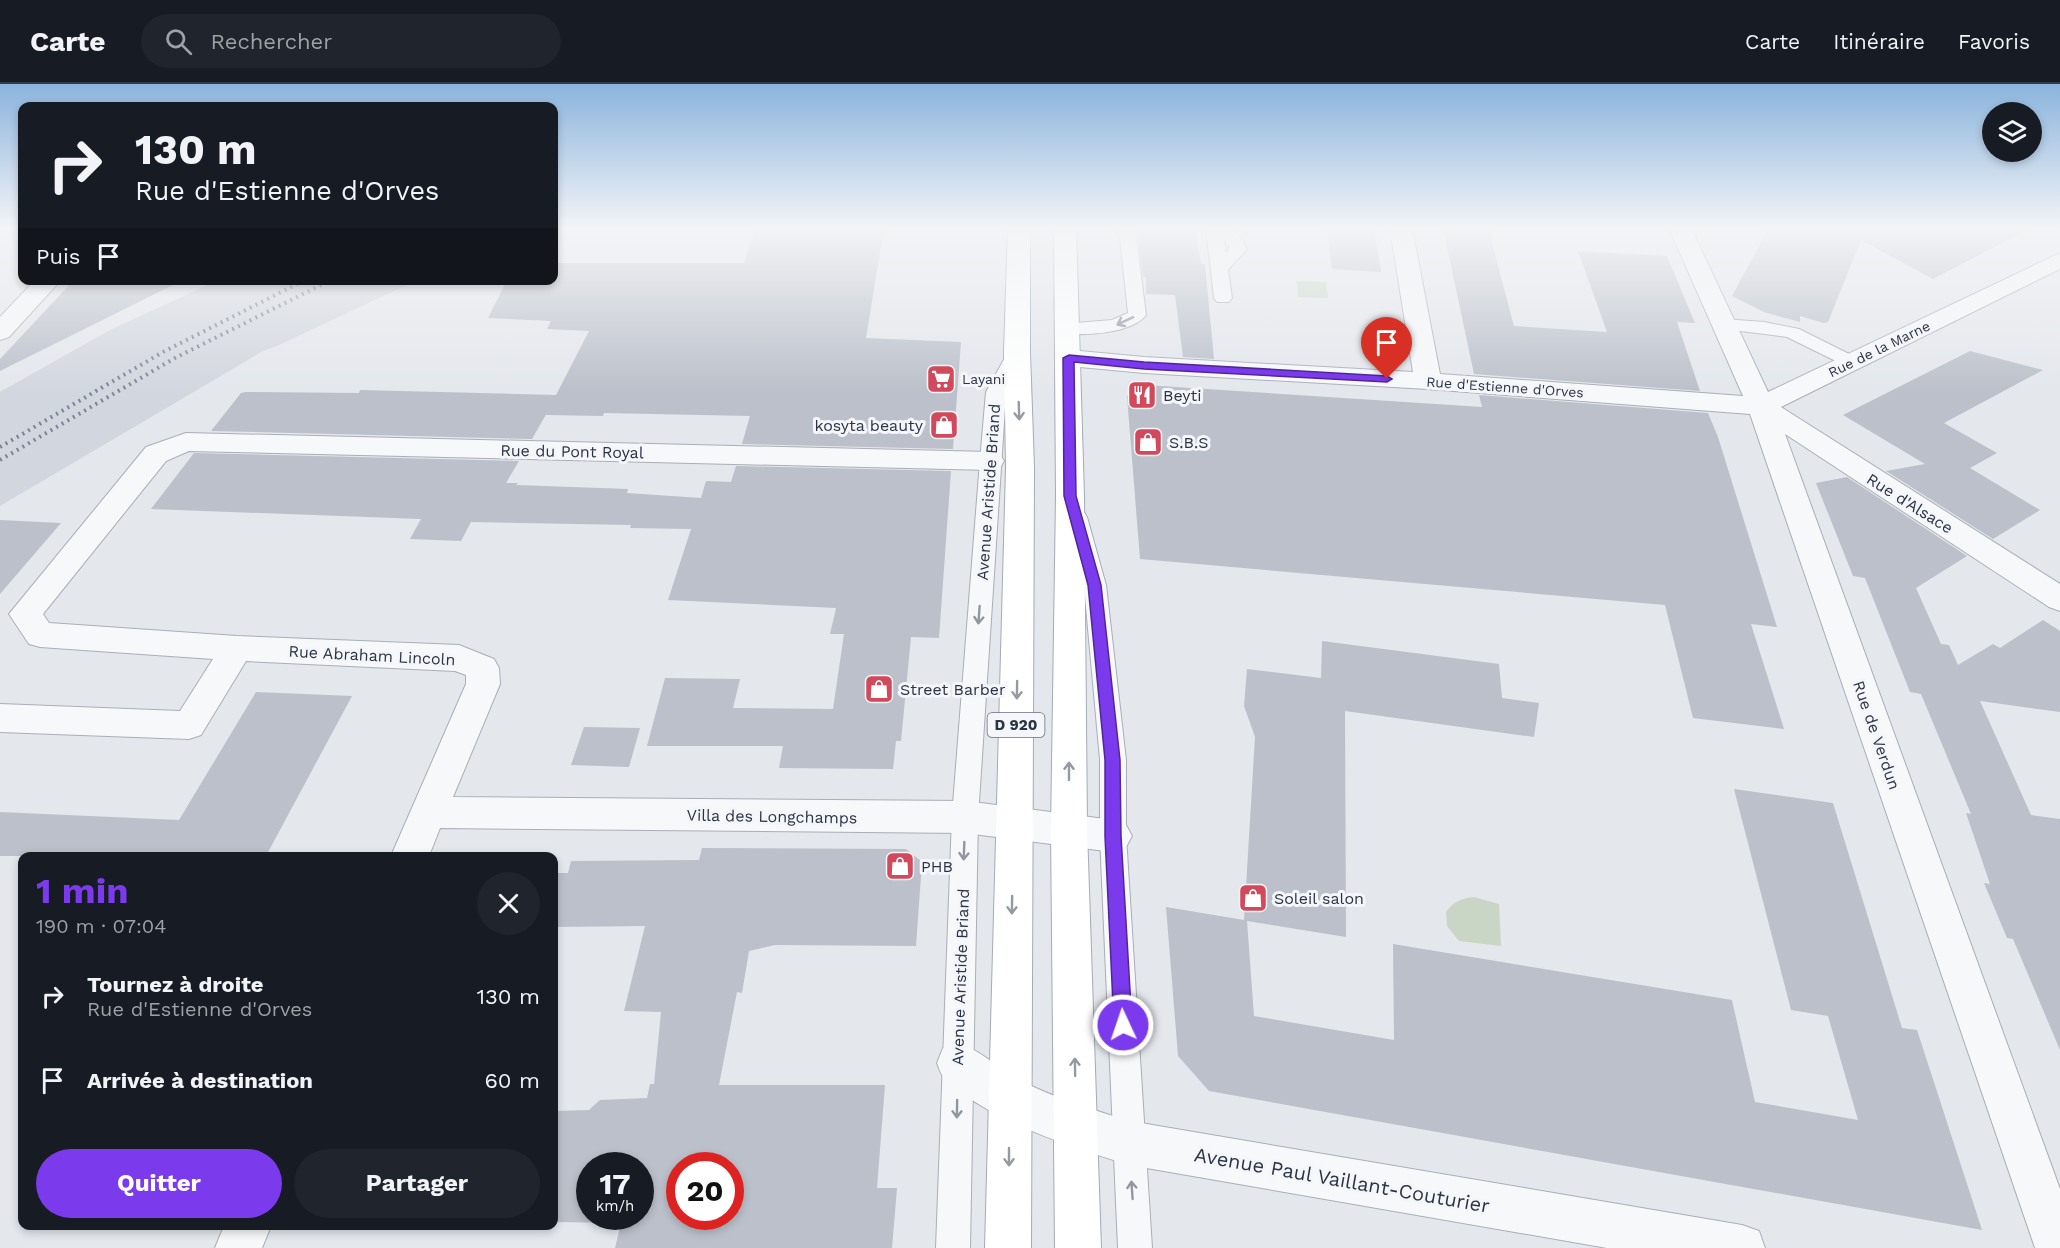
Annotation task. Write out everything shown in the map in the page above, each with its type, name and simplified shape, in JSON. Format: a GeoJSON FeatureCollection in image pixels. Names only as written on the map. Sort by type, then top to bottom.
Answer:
{"type":"FeatureCollection","features":[{"type":"Feature","properties":{"kind":"main road","name":"Avenue Aristide Briand"},"geometry":{"type":"LineString","coordinates":[[1008,1248],[1012,823],[1016,759],[1020,467],[1017,352],[1018,282]]}},
{"type":"Feature","properties":{"kind":"main road","name":"D 920"},"geometry":{"type":"LineString","coordinates":[[1067,282],[1070,496],[1069,830],[1078,1248]]}},
{"type":"Feature","properties":{"kind":"street"},"geometry":{"type":"LineString","coordinates":[[1411,282],[1428,381]]}},
{"type":"Feature","properties":{"kind":"street","name":"Rue de Verdun"},"geometry":{"type":"LineString","coordinates":[[1704,282],[1761,406],[2058,1248]]}},
{"type":"Feature","properties":{"kind":"street","name":"Rue de la Marne"},"geometry":{"type":"LineString","coordinates":[[1761,406],[2015,282]]}},
{"type":"Feature","properties":{"kind":"street"},"geometry":{"type":"LineString","coordinates":[[0,332],[44,285]]}},
{"type":"Feature","properties":{"kind":"street","name":"Rue d'Estienne d'Orves"},"geometry":{"type":"LineString","coordinates":[[1069,358],[1144,365],[1428,381],[1761,406]]}},
{"type":"Feature","properties":{"kind":"street","name":"Rue d'Alsace"},"geometry":{"type":"LineString","coordinates":[[1761,406],[2060,598]]}},
{"type":"Feature","properties":{"kind":"street","name":"Rue du Pont Royal"},"geometry":{"type":"LineString","coordinates":[[156,454],[186,442],[990,461]]}},
{"type":"Feature","properties":{"kind":"street","name":"Rue Abraham Lincoln"},"geometry":{"type":"LineString","coordinates":[[156,454],[25,614],[40,635],[237,648],[459,658],[482,668],[483,684],[412,852]]}},
{"type":"Feature","properties":{"kind":"street"},"geometry":{"type":"LineString","coordinates":[[0,718],[189,725],[237,648]]}},
{"type":"Feature","properties":{"kind":"street","name":"Villa des Longchamps"},"geometry":{"type":"LineString","coordinates":[[430,812],[965,817],[1113,836]]}},
{"type":"Feature","properties":{"kind":"street","name":"Avenue Paul Vaillant-Couturier"},"geometry":{"type":"LineString","coordinates":[[958,1063],[1010,1098],[1077,1126],[1129,1143],[1742,1248]]}},
{"type":"Feature","properties":{"kind":"street"},"geometry":{"type":"LineString","coordinates":[[238,1248],[246,1230]]}},
{"type":"Feature","properties":{"kind":"lane"},"geometry":{"type":"LineString","coordinates":[[1069,328],[1116,326],[1127,323],[1137,315],[1133,282]]}},
{"type":"Feature","properties":{"kind":"lane"},"geometry":{"type":"LineString","coordinates":[[1221,282],[1223,298]]}},
{"type":"Feature","properties":{"kind":"lane"},"geometry":{"type":"LineString","coordinates":[[1723,324],[1764,327],[1793,333],[1852,363]]}},
{"type":"Feature","properties":{"kind":"lane","name":"Avenue Aristide Briand"},"geometry":{"type":"LineString","coordinates":[[953,1248],[965,817],[990,461],[996,392],[1017,352]]}},
{"type":"Feature","properties":{"kind":"lane"},"geometry":{"type":"LineString","coordinates":[[1070,496],[1095,585],[1113,760],[1113,836],[1135,1248]]}},
{"type":"Feature","properties":{"kind":"shaded area"},"geometry":{"type":"Polygon","coordinates":[[[207,285],[407,285],[263,351],[0,506],[0,392],[108,331],[207,285]]]}},
{"type":"Feature","properties":{"kind":"green space"},"geometry":{"type":"Polygon","coordinates":[[[1297,282],[1326,282],[1328,298],[1298,297],[1297,282]]]}},
{"type":"Feature","properties":{"kind":"green space"},"geometry":{"type":"Polygon","coordinates":[[[1474,897],[1499,904],[1501,946],[1459,941],[1447,926],[1446,912],[1458,901],[1474,897]]]}},
{"type":"Feature","properties":{"kind":"building"},"geometry":{"type":"Polygon","coordinates":[[[558,282],[875,282],[866,338],[961,342],[953,449],[742,444],[750,416],[604,413],[603,416],[546,415],[548,411],[532,439],[211,431],[241,393],[246,392],[359,393],[360,390],[556,395],[589,331],[547,329],[551,321],[488,318],[504,285],[558,285],[558,282]]]}},
{"type":"Feature","properties":{"kind":"building"},"geometry":{"type":"Polygon","coordinates":[[[1146,282],[1207,282],[1214,359],[1183,357],[1175,295],[1146,294],[1146,282]]]}},
{"type":"Feature","properties":{"kind":"building"},"geometry":{"type":"Polygon","coordinates":[[[1455,282],[1502,282],[1514,326],[1607,332],[1589,282],[1678,282],[1695,323],[1677,322],[1700,391],[1474,374],[1455,282]]]}},
{"type":"Feature","properties":{"kind":"building"},"geometry":{"type":"Polygon","coordinates":[[[1739,282],[1844,282],[1828,322],[1824,323],[1800,316],[1800,322],[1764,312],[1732,296],[1739,282]]]}},
{"type":"Feature","properties":{"kind":"building"},"geometry":{"type":"Polygon","coordinates":[[[69,285],[173,285],[0,371],[0,359],[69,285]]]}},
{"type":"Feature","properties":{"kind":"building"},"geometry":{"type":"Polygon","coordinates":[[[1970,351],[2043,370],[1944,423],[1997,453],[1970,468],[2040,510],[1993,539],[1886,471],[1925,464],[1843,415],[1970,351]]]}},
{"type":"Feature","properties":{"kind":"building"},"geometry":{"type":"Polygon","coordinates":[[[1145,385],[1482,407],[1479,395],[1708,413],[1718,437],[1777,627],[1751,624],[1784,729],[1693,718],[1665,605],[1140,559],[1127,396],[1145,385]]]}},
{"type":"Feature","properties":{"kind":"building"},"geometry":{"type":"Polygon","coordinates":[[[194,453],[519,461],[506,483],[628,489],[627,493],[701,498],[706,481],[731,482],[736,466],[951,471],[939,638],[911,637],[901,741],[896,741],[893,769],[779,768],[783,746],[647,746],[665,678],[740,679],[733,708],[833,709],[844,634],[830,634],[836,608],[668,600],[691,529],[630,528],[631,525],[471,522],[461,541],[410,539],[421,519],[151,509],[194,453]]]}},
{"type":"Feature","properties":{"kind":"building"},"geometry":{"type":"Polygon","coordinates":[[[1847,477],[1967,556],[1916,588],[1941,644],[1949,645],[1958,665],[1993,644],[2000,648],[2043,620],[2060,631],[2060,712],[1980,701],[2031,815],[2060,819],[2060,1050],[2013,939],[2007,938],[1984,883],[1990,884],[1966,813],[1971,814],[1921,694],[1910,692],[1865,578],[1853,576],[1816,483],[1847,477]]]}},
{"type":"Feature","properties":{"kind":"building"},"geometry":{"type":"Polygon","coordinates":[[[0,520],[61,523],[0,594],[0,520]]]}},
{"type":"Feature","properties":{"kind":"building"},"geometry":{"type":"Polygon","coordinates":[[[1322,641],[1499,664],[1502,698],[1539,703],[1534,737],[1345,711],[1346,937],[1247,921],[1254,1016],[1394,1040],[1393,944],[1732,1000],[1755,1102],[1858,1120],[1828,1016],[1791,1010],[1734,789],[1833,803],[1902,1028],[1917,1030],[1982,1230],[1209,1091],[1178,1056],[1166,907],[1244,920],[1255,737],[1244,706],[1247,669],[1321,678],[1322,641]]]}},
{"type":"Feature","properties":{"kind":"building"},"geometry":{"type":"Polygon","coordinates":[[[256,692],[352,696],[268,852],[18,852],[18,856],[0,856],[0,812],[179,820],[256,692]]]}},
{"type":"Feature","properties":{"kind":"building"},"geometry":{"type":"Polygon","coordinates":[[[584,727],[640,728],[629,767],[571,765],[584,727]]]}},
{"type":"Feature","properties":{"kind":"building"},"geometry":{"type":"Polygon","coordinates":[[[702,848],[906,849],[922,862],[916,946],[775,945],[749,951],[742,993],[737,992],[719,1085],[885,1085],[877,1188],[897,1188],[892,1248],[615,1248],[619,1230],[654,1230],[654,1152],[576,1152],[576,1222],[558,1222],[558,1111],[589,1110],[600,1100],[647,1098],[650,1084],[654,1084],[661,1012],[624,1011],[645,926],[558,927],[558,873],[568,873],[571,861],[699,860],[702,848]]]}},
{"type":"Feature","properties":{"kind":"railway"},"geometry":{"type":"LineString","coordinates":[[0,447],[163,352],[295,285]]}},
{"type":"Feature","properties":{"kind":"railway"},"geometry":{"type":"LineString","coordinates":[[0,460],[175,358],[321,285]]}},
{"type":"Feature","properties":{"kind":"place","name":"Layani"},"geometry":{"type":"Point","coordinates":[941,379]}},
{"type":"Feature","properties":{"kind":"place","name":"Beyti"},"geometry":{"type":"Point","coordinates":[1142,395]}},
{"type":"Feature","properties":{"kind":"place","name":"kosyta beauty"},"geometry":{"type":"Point","coordinates":[944,425]}},
{"type":"Feature","properties":{"kind":"place","name":"S.B.S"},"geometry":{"type":"Point","coordinates":[1148,442]}},
{"type":"Feature","properties":{"kind":"place","name":"Street Barber"},"geometry":{"type":"Point","coordinates":[879,689]}},
{"type":"Feature","properties":{"kind":"place","name":"PHB"},"geometry":{"type":"Point","coordinates":[900,866]}},
{"type":"Feature","properties":{"kind":"place","name":"Soleil salon"},"geometry":{"type":"Point","coordinates":[1253,898]}},
{"type":"Feature","properties":{"kind":"route"},"geometry":{"type":"LineString","coordinates":[[1123,1025],[1113,836],[1113,760],[1095,585],[1070,496],[1069,358],[1144,365],[1387,379]]}}]}
